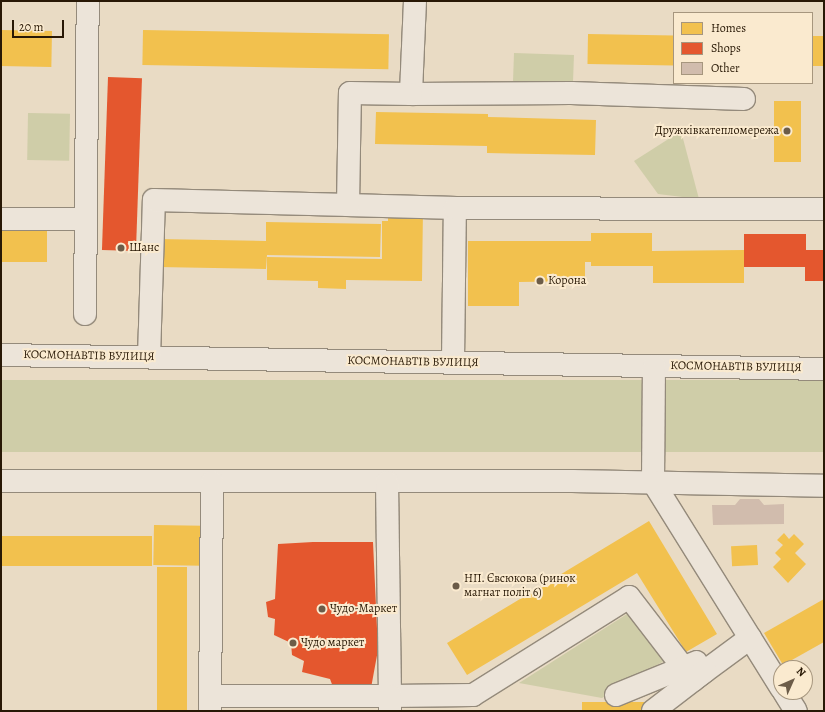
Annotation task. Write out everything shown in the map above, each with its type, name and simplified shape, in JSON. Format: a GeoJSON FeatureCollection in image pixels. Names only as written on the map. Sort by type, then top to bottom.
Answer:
{"type":"FeatureCollection","features":[{"type":"Feature","properties":{"kind":"street"},"geometry":{"type":"LineString","coordinates":[[85,314],[88,1]]}},
{"type":"Feature","properties":{"kind":"street"},"geometry":{"type":"LineString","coordinates":[[411,94],[415,1]]}},
{"type":"Feature","properties":{"kind":"street"},"geometry":{"type":"LineString","coordinates":[[348,205],[350,93],[571,93],[744,99]]}},
{"type":"Feature","properties":{"kind":"street"},"geometry":{"type":"LineString","coordinates":[[149,357],[154,200],[455,208],[824,209]]}},
{"type":"Feature","properties":{"kind":"street"},"geometry":{"type":"LineString","coordinates":[[453,362],[455,208]]}},
{"type":"Feature","properties":{"kind":"street"},"geometry":{"type":"LineString","coordinates":[[1,218],[86,220]]}},
{"type":"Feature","properties":{"kind":"street","name":"КОСМОНАВТІВ ВУЛИЦЯ"},"geometry":{"type":"LineString","coordinates":[[1,355],[824,369]]}},
{"type":"Feature","properties":{"kind":"street"},"geometry":{"type":"LineString","coordinates":[[654,366],[653,482],[773,675]]}},
{"type":"Feature","properties":{"kind":"street"},"geometry":{"type":"LineString","coordinates":[[1,481],[653,482],[824,486]]}},
{"type":"Feature","properties":{"kind":"street"},"geometry":{"type":"LineString","coordinates":[[212,482],[210,704],[390,703],[473,695],[629,597],[688,673]]}},
{"type":"Feature","properties":{"kind":"street"},"geometry":{"type":"LineString","coordinates":[[387,482],[390,703]]}},
{"type":"Feature","properties":{"kind":"street"},"geometry":{"type":"LineString","coordinates":[[616,695],[688,673],[731,652],[750,638]]}},
{"type":"Feature","properties":{"kind":"street"},"geometry":{"type":"LineString","coordinates":[[653,711],[688,673]]}},
{"type":"Feature","properties":{"kind":"street"},"geometry":{"type":"LineString","coordinates":[[789,700],[796,711]]}},
{"type":"Feature","properties":{"kind":"shaded area"},"geometry":{"type":"Polygon","coordinates":[[[514,53],[574,55],[573,95],[513,93],[514,53]]]}},
{"type":"Feature","properties":{"kind":"shaded area"},"geometry":{"type":"Polygon","coordinates":[[[28,113],[70,114],[69,161],[27,160],[28,113]]]}},
{"type":"Feature","properties":{"kind":"shaded area"},"geometry":{"type":"Polygon","coordinates":[[[681,131],[699,199],[658,194],[634,161],[681,131]]]}},
{"type":"Feature","properties":{"kind":"shaded area"},"geometry":{"type":"Polygon","coordinates":[[[1,380],[824,380],[824,452],[1,452],[1,380]]]}},
{"type":"Feature","properties":{"kind":"shaded area"},"geometry":{"type":"Polygon","coordinates":[[[627,614],[669,658],[602,698],[519,683],[627,614]]]}},
{"type":"Feature","properties":{"kind":"building: Homes"},"geometry":{"type":"Polygon","coordinates":[[[1,30],[52,31],[51,67],[1,66],[1,30]]]}},
{"type":"Feature","properties":{"kind":"building: Homes"},"geometry":{"type":"Polygon","coordinates":[[[143,30],[389,34],[388,69],[142,65],[143,30]]]}},
{"type":"Feature","properties":{"kind":"building: Homes"},"geometry":{"type":"Polygon","coordinates":[[[588,34],[673,35],[673,65],[587,64],[588,34]]]}},
{"type":"Feature","properties":{"kind":"building: Homes"},"geometry":{"type":"Polygon","coordinates":[[[813,36],[824,36],[824,66],[813,66],[813,36]]]}},
{"type":"Feature","properties":{"kind":"building: Homes","name":"Дружківкатепломережа"},"geometry":{"type":"Polygon","coordinates":[[[774,101],[801,101],[801,162],[774,162],[774,101]]]}},
{"type":"Feature","properties":{"kind":"building: Homes"},"geometry":{"type":"Polygon","coordinates":[[[376,112],[488,114],[488,117],[596,120],[595,155],[487,153],[487,146],[375,144],[376,112]]]}},
{"type":"Feature","properties":{"kind":"building: Homes"},"geometry":{"type":"Polygon","coordinates":[[[388,210],[423,210],[422,281],[346,280],[346,289],[318,288],[318,281],[267,280],[267,257],[382,259],[382,221],[388,221],[388,210]]]}},
{"type":"Feature","properties":{"kind":"building: Homes"},"geometry":{"type":"Polygon","coordinates":[[[266,222],[381,224],[380,257],[267,255],[266,269],[158,267],[158,239],[266,241],[266,222]]]}},
{"type":"Feature","properties":{"kind":"building: Homes"},"geometry":{"type":"Polygon","coordinates":[[[1,230],[47,230],[47,262],[1,262],[1,230]]]}},
{"type":"Feature","properties":{"kind":"building: Homes"},"geometry":{"type":"Polygon","coordinates":[[[591,233],[652,233],[652,251],[744,250],[744,283],[653,283],[653,266],[591,266],[591,262],[585,262],[585,281],[519,282],[519,306],[468,306],[468,241],[591,241],[591,233]]]}},
{"type":"Feature","properties":{"kind":"building: Homes"},"geometry":{"type":"Polygon","coordinates":[[[649,521],[717,634],[686,652],[637,573],[467,675],[447,643],[649,521]]]}},
{"type":"Feature","properties":{"kind":"building: Homes"},"geometry":{"type":"Polygon","coordinates":[[[154,525],[203,526],[202,566],[153,565],[154,525]]]}},
{"type":"Feature","properties":{"kind":"building: Homes"},"geometry":{"type":"Polygon","coordinates":[[[784,533],[789,539],[794,534],[804,544],[795,553],[806,564],[788,583],[773,567],[781,559],[775,553],[783,545],[777,540],[784,533]]]}},
{"type":"Feature","properties":{"kind":"building: Homes"},"geometry":{"type":"Polygon","coordinates":[[[1,536],[152,536],[152,566],[1,566],[1,536]]]}},
{"type":"Feature","properties":{"kind":"building: Homes"},"geometry":{"type":"Polygon","coordinates":[[[757,545],[758,565],[732,566],[731,546],[757,545]]]}},
{"type":"Feature","properties":{"kind":"building: Homes"},"geometry":{"type":"Polygon","coordinates":[[[157,567],[187,567],[187,711],[157,711],[157,567]]]}},
{"type":"Feature","properties":{"kind":"building: Homes"},"geometry":{"type":"Polygon","coordinates":[[[824,599],[824,642],[792,660],[780,660],[764,633],[824,599]]]}},
{"type":"Feature","properties":{"kind":"building: Homes"},"geometry":{"type":"Polygon","coordinates":[[[582,702],[646,702],[646,711],[582,711],[582,702]]]}},
{"type":"Feature","properties":{"kind":"building: Shops"},"geometry":{"type":"Polygon","coordinates":[[[108,77],[142,78],[136,251],[102,250],[108,77]]]}},
{"type":"Feature","properties":{"kind":"building: Shops"},"geometry":{"type":"Polygon","coordinates":[[[744,234],[806,234],[806,250],[824,250],[824,281],[805,281],[805,267],[744,267],[744,234]]]}},
{"type":"Feature","properties":{"kind":"building: Shops","name":"Чудо-Маркет"},"geometry":{"type":"Polygon","coordinates":[[[313,542],[373,542],[378,650],[371,688],[333,687],[330,679],[302,672],[304,661],[292,655],[291,643],[274,635],[275,619],[268,617],[266,602],[275,599],[278,544],[313,542]]]}},
{"type":"Feature","properties":{"kind":"building: Other"},"geometry":{"type":"Polygon","coordinates":[[[740,499],[759,499],[764,505],[784,504],[784,524],[713,525],[712,505],[735,505],[740,499]]]}},
{"type":"Feature","properties":{"kind":"place","name":"Дружківкатепломережа"},"geometry":{"type":"Point","coordinates":[787,131]}},
{"type":"Feature","properties":{"kind":"place","name":"Шанс"},"geometry":{"type":"Point","coordinates":[121,248]}},
{"type":"Feature","properties":{"kind":"place","name":"Корона"},"geometry":{"type":"Point","coordinates":[540,281]}},
{"type":"Feature","properties":{"kind":"place","name":"НП. Євсюкова (ринок магнат політ 6)"},"geometry":{"type":"Point","coordinates":[456,586]}},
{"type":"Feature","properties":{"kind":"place","name":"Чудо-Маркет"},"geometry":{"type":"Point","coordinates":[322,609]}},
{"type":"Feature","properties":{"kind":"place","name":"Чудо маркет"},"geometry":{"type":"Point","coordinates":[293,643]}}]}
